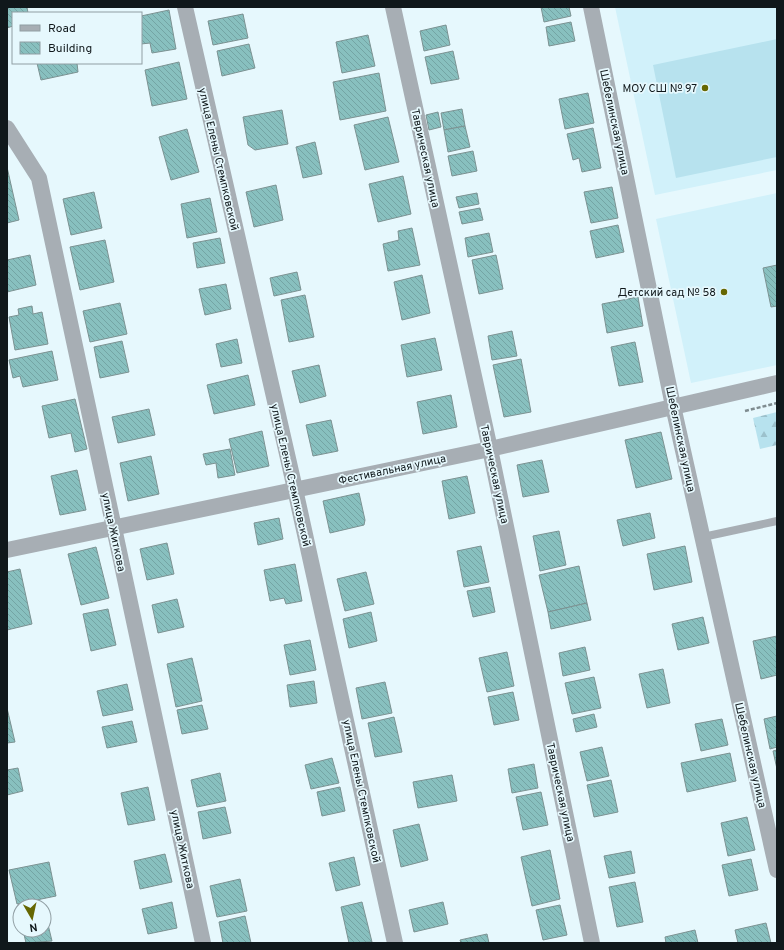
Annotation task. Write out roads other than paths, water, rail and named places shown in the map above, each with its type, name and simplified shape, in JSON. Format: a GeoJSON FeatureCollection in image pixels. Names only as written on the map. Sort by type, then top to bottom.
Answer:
{"type":"FeatureCollection","features":[{"type":"Feature","properties":{"kind":"street","name":"улица Елены Стемпковской"},"geometry":{"type":"LineString","coordinates":[[185,7],[295,489],[395,943]]}},
{"type":"Feature","properties":{"kind":"street","name":"Таврическая улица"},"geometry":{"type":"LineString","coordinates":[[393,7],[490,449],[592,943]]}},
{"type":"Feature","properties":{"kind":"street","name":"Шебелинская улица"},"geometry":{"type":"LineString","coordinates":[[592,7],[673,406],[777,870]]}},
{"type":"Feature","properties":{"kind":"street","name":"улица Житкова"},"geometry":{"type":"LineString","coordinates":[[7,128],[38,178],[203,943]]}},
{"type":"Feature","properties":{"kind":"street","name":"Фестивальная улица"},"geometry":{"type":"LineString","coordinates":[[7,550],[113,526],[490,449],[777,383]]}},
{"type":"Feature","properties":{"kind":"lane"},"geometry":{"type":"LineString","coordinates":[[703,537],[777,521]]}},
{"type":"Feature","properties":{"kind":"place","name":"МОУ СШ № 97"},"geometry":{"type":"Point","coordinates":[705,88]}},
{"type":"Feature","properties":{"kind":"place","name":"Детский сад № 58"},"geometry":{"type":"Point","coordinates":[724,292]}}]}
